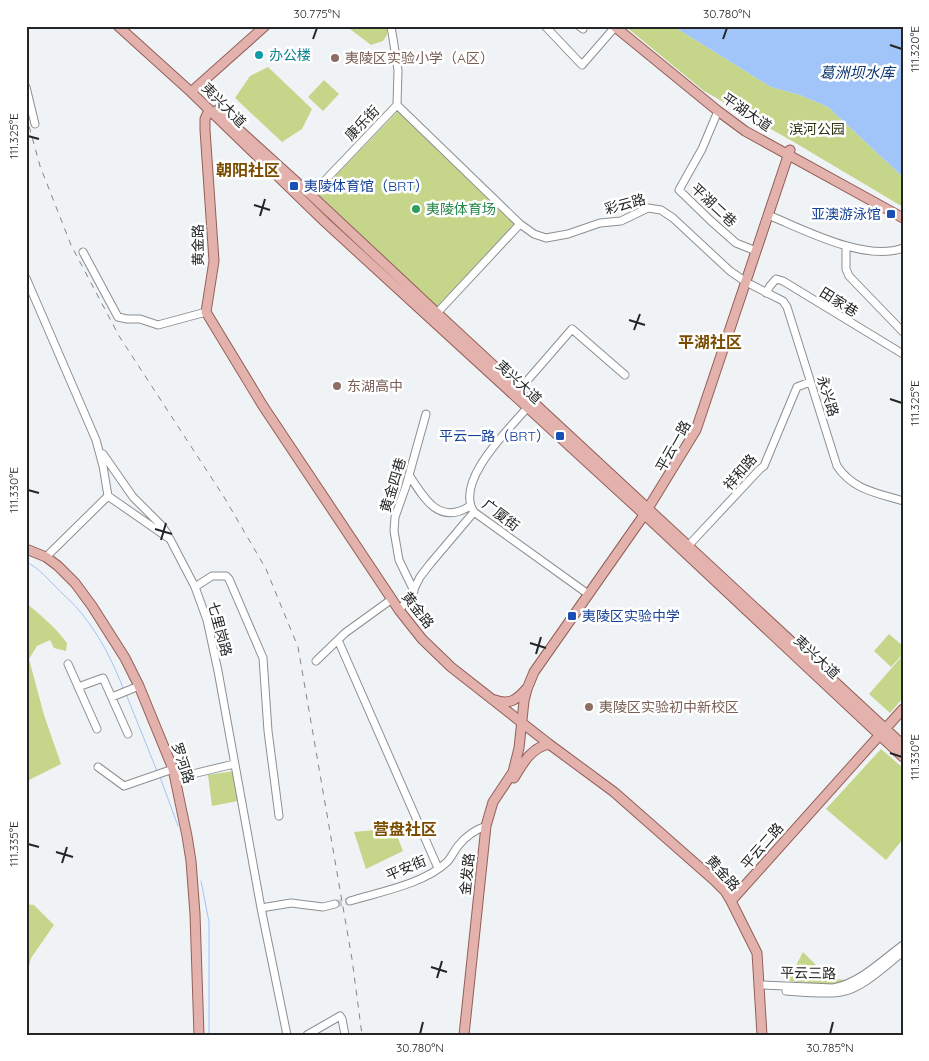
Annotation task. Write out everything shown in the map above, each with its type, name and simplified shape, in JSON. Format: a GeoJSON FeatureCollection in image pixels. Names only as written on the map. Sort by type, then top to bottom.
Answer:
{"type":"FeatureCollection","features":[{"type":"Feature","properties":{"kind":"main road","name":"夷兴大道"},"geometry":{"type":"LineString","coordinates":[[123,26],[311,195],[647,513],[884,733],[903,745]]}},
{"type":"Feature","properties":{"kind":"main road"},"geometry":{"type":"LineString","coordinates":[[192,90],[265,26]]}},
{"type":"Feature","properties":{"kind":"main road","name":"平湖大道"},"geometry":{"type":"LineString","coordinates":[[616,27],[745,131],[792,153]]}},
{"type":"Feature","properties":{"kind":"main road","name":"平湖大道"},"geometry":{"type":"LineString","coordinates":[[616,27],[747,128],[903,216]]}},
{"type":"Feature","properties":{"kind":"main road","name":"夷兴大道"},"geometry":{"type":"LineString","coordinates":[[192,90],[209,110],[324,222],[527,408],[647,513],[688,546],[884,733],[903,757]]}},
{"type":"Feature","properties":{"kind":"main road","name":"黄金路"},"geometry":{"type":"LineString","coordinates":[[209,110],[205,119],[204,130],[214,261],[206,312],[263,406],[399,610],[422,639],[451,667],[491,699],[614,792],[725,891],[757,953],[762,987],[763,1035]]}},
{"type":"Feature","properties":{"kind":"main road","name":"平云一路"},"geometry":{"type":"LineString","coordinates":[[523,724],[529,697],[538,674],[647,513],[696,430],[772,217],[792,153]]}},
{"type":"Feature","properties":{"kind":"main road","name":"平云一路"},"geometry":{"type":"LineString","coordinates":[[748,283],[756,251],[792,153]]}},
{"type":"Feature","properties":{"kind":"main road","name":"平云一路"},"geometry":{"type":"LineString","coordinates":[[523,724],[526,689],[534,672],[647,513]]}},
{"type":"Feature","properties":{"kind":"main road","name":"罗河路"},"geometry":{"type":"LineString","coordinates":[[26,549],[46,556],[58,566],[75,583],[92,606],[125,658],[139,686],[173,769],[191,861],[195,914],[199,1035]]}},
{"type":"Feature","properties":{"kind":"main road"},"geometry":{"type":"LineString","coordinates":[[491,699],[508,703],[515,700],[526,689]]}},
{"type":"Feature","properties":{"kind":"main road","name":"平云二路"},"geometry":{"type":"LineString","coordinates":[[731,902],[884,733],[903,709]]}},
{"type":"Feature","properties":{"kind":"main road","name":"平云二路"},"geometry":{"type":"LineString","coordinates":[[884,733],[903,716]]}},
{"type":"Feature","properties":{"kind":"main road","name":"金发路"},"geometry":{"type":"LineString","coordinates":[[468,1035],[489,826],[496,804],[519,765],[523,724]]}},
{"type":"Feature","properties":{"kind":"main road","name":"金发路"},"geometry":{"type":"LineString","coordinates":[[464,1035],[486,826],[493,802],[513,772],[523,724]]}},
{"type":"Feature","properties":{"kind":"main road"},"geometry":{"type":"LineString","coordinates":[[513,778],[529,754],[541,746],[549,744]]}},
{"type":"Feature","properties":{"kind":"street","name":"康乐街"},"geometry":{"type":"LineString","coordinates":[[311,195],[397,105],[398,70],[391,26]]}},
{"type":"Feature","properties":{"kind":"street"},"geometry":{"type":"LineString","coordinates":[[545,26],[582,65],[616,27]]}},
{"type":"Feature","properties":{"kind":"street"},"geometry":{"type":"LineString","coordinates":[[26,87],[35,124]]}},
{"type":"Feature","properties":{"kind":"street","name":"彩云路"},"geometry":{"type":"LineString","coordinates":[[397,105],[520,224],[534,234],[546,238],[568,234],[600,223],[621,221],[648,208],[661,210],[730,271],[748,283]]}},
{"type":"Feature","properties":{"kind":"street","name":"平湖二巷"},"geometry":{"type":"LineString","coordinates":[[718,111],[702,149],[679,190],[710,221],[736,243],[756,251]]}},
{"type":"Feature","properties":{"kind":"street"},"geometry":{"type":"LineString","coordinates":[[772,217],[846,246],[871,251],[896,251],[903,248]]}},
{"type":"Feature","properties":{"kind":"street"},"geometry":{"type":"LineString","coordinates":[[437,314],[520,224]]}},
{"type":"Feature","properties":{"kind":"street"},"geometry":{"type":"LineString","coordinates":[[846,246],[845,259],[849,276],[903,332]]}},
{"type":"Feature","properties":{"kind":"street"},"geometry":{"type":"LineString","coordinates":[[83,252],[118,317],[140,319],[158,325],[206,312]]}},
{"type":"Feature","properties":{"kind":"street"},"geometry":{"type":"LineString","coordinates":[[26,278],[105,459],[133,497],[162,526],[170,539]]}},
{"type":"Feature","properties":{"kind":"street","name":"田家巷"},"geometry":{"type":"LineString","coordinates":[[766,293],[773,281],[782,282],[903,354]]}},
{"type":"Feature","properties":{"kind":"street","name":"永兴路"},"geometry":{"type":"LineString","coordinates":[[748,283],[783,301],[787,307],[837,466],[844,477],[854,485],[864,489],[903,500]]}},
{"type":"Feature","properties":{"kind":"street"},"geometry":{"type":"LineString","coordinates":[[519,390],[572,329],[625,375]]}},
{"type":"Feature","properties":{"kind":"street","name":"祥和路"},"geometry":{"type":"LineString","coordinates":[[688,546],[764,466],[797,387],[810,382]]}},
{"type":"Feature","properties":{"kind":"street","name":"广厦街"},"geometry":{"type":"LineString","coordinates":[[527,408],[492,449],[473,479],[470,500],[472,509],[588,594]]}},
{"type":"Feature","properties":{"kind":"street","name":"黄金四巷"},"geometry":{"type":"LineString","coordinates":[[414,591],[399,560],[394,531],[395,517],[426,414]]}},
{"type":"Feature","properties":{"kind":"street"},"geometry":{"type":"LineString","coordinates":[[46,556],[108,496],[96,440]]}},
{"type":"Feature","properties":{"kind":"street"},"geometry":{"type":"LineString","coordinates":[[409,475],[425,500],[435,508],[443,512],[461,512],[472,509]]}},
{"type":"Feature","properties":{"kind":"street","name":"七里岗路"},"geometry":{"type":"LineString","coordinates":[[108,496],[170,539],[195,587],[207,620],[287,1035]]}},
{"type":"Feature","properties":{"kind":"street"},"geometry":{"type":"LineString","coordinates":[[399,610],[414,591],[420,577],[472,509]]}},
{"type":"Feature","properties":{"kind":"street"},"geometry":{"type":"LineString","coordinates":[[195,587],[212,576],[226,576],[229,579],[263,658],[268,731],[279,816]]}},
{"type":"Feature","properties":{"kind":"street"},"geometry":{"type":"LineString","coordinates":[[316,661],[338,640],[392,599]]}},
{"type":"Feature","properties":{"kind":"street"},"geometry":{"type":"LineString","coordinates":[[338,640],[438,868]]}},
{"type":"Feature","properties":{"kind":"street"},"geometry":{"type":"LineString","coordinates":[[68,664],[97,730]]}},
{"type":"Feature","properties":{"kind":"street"},"geometry":{"type":"LineString","coordinates":[[78,686],[103,678],[128,734]]}},
{"type":"Feature","properties":{"kind":"street"},"geometry":{"type":"LineString","coordinates":[[112,697],[139,686]]}},
{"type":"Feature","properties":{"kind":"street"},"geometry":{"type":"LineString","coordinates":[[176,778],[234,764]]}},
{"type":"Feature","properties":{"kind":"street"},"geometry":{"type":"LineString","coordinates":[[98,767],[124,786],[173,769]]}},
{"type":"Feature","properties":{"kind":"street","name":"平安街"},"geometry":{"type":"LineString","coordinates":[[350,900],[426,877],[447,862],[460,844],[474,830],[486,826]]}},
{"type":"Feature","properties":{"kind":"street"},"geometry":{"type":"LineString","coordinates":[[261,908],[291,903],[323,907],[335,904]]}},
{"type":"Feature","properties":{"kind":"street","name":"平云三路"},"geometry":{"type":"LineString","coordinates":[[762,987],[833,988],[844,986],[855,981],[903,945]]}},
{"type":"Feature","properties":{"kind":"street","name":"平云三路"},"geometry":{"type":"LineString","coordinates":[[762,987],[828,993],[842,992],[861,984],[903,952]]}},
{"type":"Feature","properties":{"kind":"street"},"geometry":{"type":"LineString","coordinates":[[307,1035],[340,1016],[345,1035]]}},
{"type":"Feature","properties":{"kind":"green space"},"geometry":{"type":"Polygon","coordinates":[[[346,26],[387,26],[387,35],[383,41],[371,45],[346,26]]]}},
{"type":"Feature","properties":{"kind":"green space","name":"滨河公园"},"geometry":{"type":"Polygon","coordinates":[[[625,26],[673,26],[771,87],[800,95],[828,107],[903,177],[903,207],[704,91],[625,26]]]}},
{"type":"Feature","properties":{"kind":"green space"},"geometry":{"type":"Polygon","coordinates":[[[268,67],[312,109],[302,129],[282,142],[235,98],[250,76],[268,67]]]}},
{"type":"Feature","properties":{"kind":"green space"},"geometry":{"type":"Polygon","coordinates":[[[324,80],[339,94],[323,111],[308,97],[324,80]]]}},
{"type":"Feature","properties":{"kind":"green space","name":"夷陵体育场"},"geometry":{"type":"Polygon","coordinates":[[[398,111],[514,224],[437,307],[318,194],[398,111]]]}},
{"type":"Feature","properties":{"kind":"green space"},"geometry":{"type":"Polygon","coordinates":[[[26,603],[48,622],[67,643],[66,651],[54,648],[50,640],[37,646],[29,659],[44,715],[61,764],[26,783],[26,603]]]}},
{"type":"Feature","properties":{"kind":"green space"},"geometry":{"type":"Polygon","coordinates":[[[889,634],[903,646],[903,654],[891,667],[874,651],[889,634]]]}},
{"type":"Feature","properties":{"kind":"green space"},"geometry":{"type":"Polygon","coordinates":[[[903,655],[903,698],[890,713],[869,694],[903,655]]]}},
{"type":"Feature","properties":{"kind":"green space"},"geometry":{"type":"Polygon","coordinates":[[[881,749],[903,768],[903,839],[886,860],[826,809],[881,749]]]}},
{"type":"Feature","properties":{"kind":"green space"},"geometry":{"type":"Polygon","coordinates":[[[234,771],[238,801],[212,806],[208,775],[234,771]]]}},
{"type":"Feature","properties":{"kind":"green space"},"geometry":{"type":"Polygon","coordinates":[[[394,828],[403,851],[366,869],[354,832],[394,828]]]}},
{"type":"Feature","properties":{"kind":"green space"},"geometry":{"type":"Polygon","coordinates":[[[26,904],[34,905],[54,925],[31,958],[26,980],[26,904]]]}},
{"type":"Feature","properties":{"kind":"green space"},"geometry":{"type":"Polygon","coordinates":[[[803,952],[816,965],[812,971],[817,975],[821,969],[832,979],[846,980],[834,984],[788,981],[803,952]]]}},
{"type":"Feature","properties":{"kind":"water","name":"葛洲坝水库"},"geometry":{"type":"Polygon","coordinates":[[[673,26],[903,26],[903,177],[828,107],[800,95],[771,87],[673,26]]]}},
{"type":"Feature","properties":{"kind":"waterway"},"geometry":{"type":"LineString","coordinates":[[26,562],[44,575],[89,622],[106,650],[123,688]]}},
{"type":"Feature","properties":{"kind":"waterway"},"geometry":{"type":"LineString","coordinates":[[126,694],[157,771]]}},
{"type":"Feature","properties":{"kind":"waterway"},"geometry":{"type":"LineString","coordinates":[[160,777],[178,826]]}},
{"type":"Feature","properties":{"kind":"waterway"},"geometry":{"type":"LineString","coordinates":[[201,881],[209,922],[209,1035]]}},
{"type":"Feature","properties":{"kind":"tunnel"},"geometry":{"type":"LineString","coordinates":[[335,904],[350,901]]}},
{"type":"Feature","properties":{"kind":"railway"},"geometry":{"type":"LineString","coordinates":[[26,115],[40,166],[71,245],[119,336],[224,497],[266,569],[298,647],[352,959],[362,1035]]}},
{"type":"Feature","properties":{"kind":"place","name":"办公楼"},"geometry":{"type":"Point","coordinates":[259,55]}},
{"type":"Feature","properties":{"kind":"place","name":"夷陵区实验小学（A区）"},"geometry":{"type":"Point","coordinates":[335,58]}},
{"type":"Feature","properties":{"kind":"place","name":"夷陵体育馆（BRT）"},"geometry":{"type":"Point","coordinates":[294,186]}},
{"type":"Feature","properties":{"kind":"place","name":"夷陵体育场"},"geometry":{"type":"Point","coordinates":[416,209]}},
{"type":"Feature","properties":{"kind":"place","name":"亚澳游泳馆"},"geometry":{"type":"Point","coordinates":[891,214]}},
{"type":"Feature","properties":{"kind":"place","name":"东湖高中"},"geometry":{"type":"Point","coordinates":[337,386]}},
{"type":"Feature","properties":{"kind":"place","name":"平云一路（BRT）"},"geometry":{"type":"Point","coordinates":[560,436]}},
{"type":"Feature","properties":{"kind":"place","name":"夷陵区实验中学"},"geometry":{"type":"Point","coordinates":[572,616]}},
{"type":"Feature","properties":{"kind":"place","name":"夷陵区实验初中新校区"},"geometry":{"type":"Point","coordinates":[589,707]}},
{"type":"Feature","properties":{"kind":"district","name":"朝阳社区"},"geometry":{"type":"Point","coordinates":[248,170]}},
{"type":"Feature","properties":{"kind":"district","name":"平湖社区"},"geometry":{"type":"Point","coordinates":[710,342]}},
{"type":"Feature","properties":{"kind":"district","name":"营盘社区"},"geometry":{"type":"Point","coordinates":[405,829]}}]}
